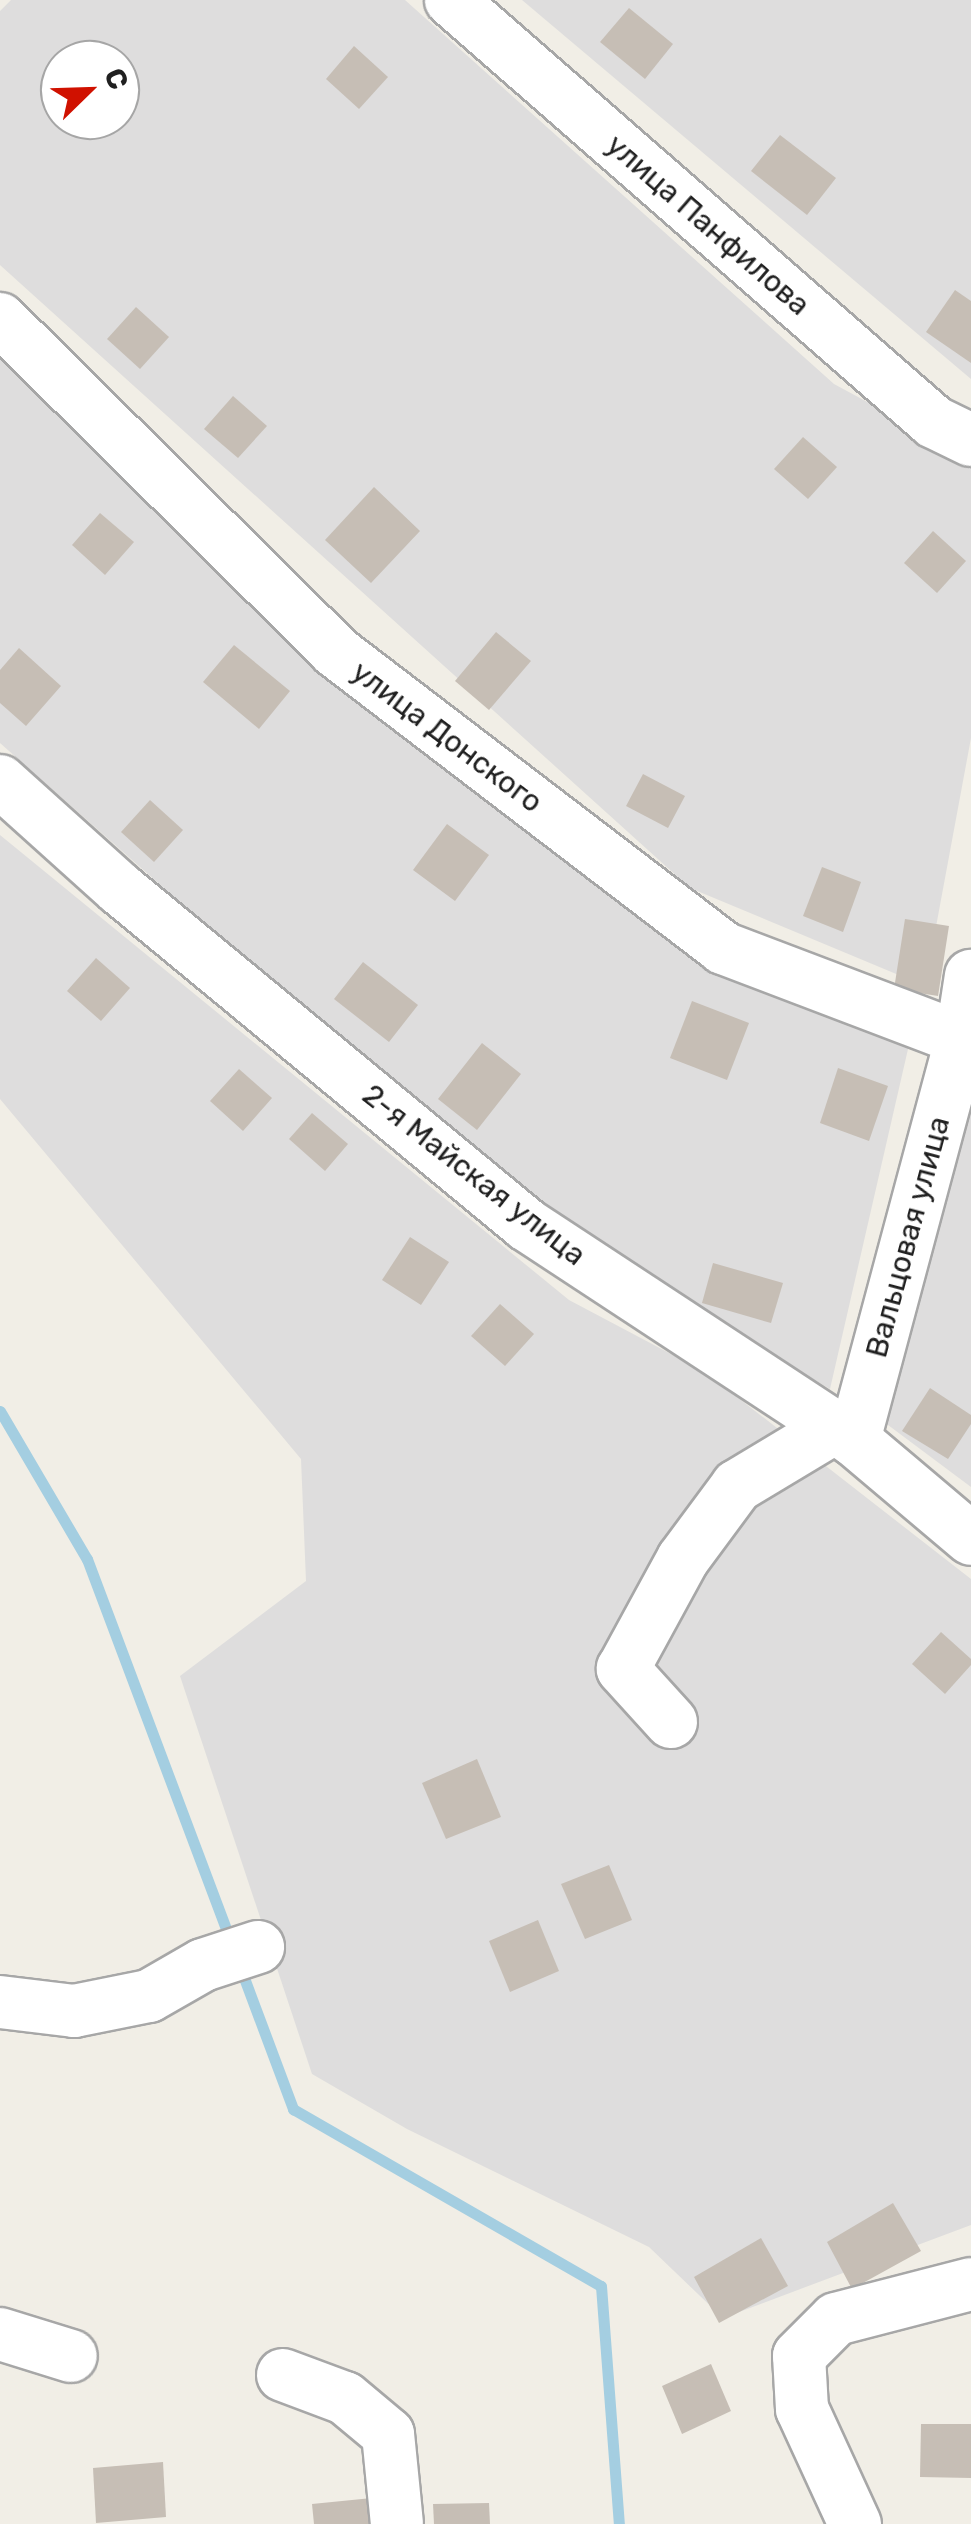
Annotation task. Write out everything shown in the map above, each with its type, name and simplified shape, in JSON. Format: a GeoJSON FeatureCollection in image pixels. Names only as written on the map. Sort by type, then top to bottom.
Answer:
{"type":"FeatureCollection","features":[{"type":"Feature","properties":{"kind":"street","name":"улица Панфилова"},"geometry":{"type":"LineString","coordinates":[[451,0],[934,422],[971,440]]}},
{"type":"Feature","properties":{"kind":"street","name":"улица Донского"},"geometry":{"type":"LineString","coordinates":[[0,319],[335,651],[723,948],[966,1042]]}},
{"type":"Feature","properties":{"kind":"street","name":"2-я Майская улица"},"geometry":{"type":"LineString","coordinates":[[0,781],[120,889],[527,1224],[845,1433],[971,1539]]}},
{"type":"Feature","properties":{"kind":"street","name":"Вальцовая улица"},"geometry":{"type":"LineString","coordinates":[[845,1433],[966,1042],[971,976]]}},
{"type":"Feature","properties":{"kind":"street"},"geometry":{"type":"LineString","coordinates":[[671,1722],[622,1669],[683,1559],[737,1486],[845,1433]]}},
{"type":"Feature","properties":{"kind":"street"},"geometry":{"type":"LineString","coordinates":[[0,2002],[74,2011],[149,1996],[203,1965],[258,1947]]}},
{"type":"Feature","properties":{"kind":"street"},"geometry":{"type":"LineString","coordinates":[[854,2524],[802,2408],[799,2356],[836,2318],[971,2284]]}},
{"type":"Feature","properties":{"kind":"street"},"geometry":{"type":"LineString","coordinates":[[0,2334],[71,2356]]}},
{"type":"Feature","properties":{"kind":"street"},"geometry":{"type":"LineString","coordinates":[[283,2375],[345,2398],[388,2434],[398,2524]]}},
{"type":"Feature","properties":{"kind":"shaded area"},"geometry":{"type":"Polygon","coordinates":[[[11,0],[405,0],[834,384],[971,458],[971,738],[925,986],[690,888],[0,265],[0,11],[11,0]]]}},
{"type":"Feature","properties":{"kind":"shaded area"},"geometry":{"type":"Polygon","coordinates":[[[522,0],[971,0],[971,379],[522,0]]]}},
{"type":"Feature","properties":{"kind":"shaded area"},"geometry":{"type":"Polygon","coordinates":[[[0,344],[417,740],[911,1036],[830,1389],[524,1207],[0,743],[0,344]]]}},
{"type":"Feature","properties":{"kind":"shaded area"},"geometry":{"type":"Polygon","coordinates":[[[0,835],[569,1300],[705,1372],[971,1579],[971,2225],[723,2318],[649,2247],[407,2129],[312,2074],[180,1676],[306,1581],[301,1459],[0,1099],[0,835]]]}},
{"type":"Feature","properties":{"kind":"shaded area"},"geometry":{"type":"Polygon","coordinates":[[[971,1061],[971,1487],[880,1419],[971,1061]]]}},
{"type":"Feature","properties":{"kind":"building"},"geometry":{"type":"Polygon","coordinates":[[[629,8],[673,44],[645,79],[600,42],[629,8]]]}},
{"type":"Feature","properties":{"kind":"building"},"geometry":{"type":"Polygon","coordinates":[[[354,46],[388,77],[359,109],[326,79],[354,46]]]}},
{"type":"Feature","properties":{"kind":"building"},"geometry":{"type":"Polygon","coordinates":[[[780,135],[836,178],[807,215],[751,171],[780,135]]]}},
{"type":"Feature","properties":{"kind":"building"},"geometry":{"type":"Polygon","coordinates":[[[955,290],[971,301],[971,363],[926,332],[955,290]]]}},
{"type":"Feature","properties":{"kind":"building"},"geometry":{"type":"Polygon","coordinates":[[[136,307],[169,337],[140,369],[107,339],[136,307]]]}},
{"type":"Feature","properties":{"kind":"building"},"geometry":{"type":"Polygon","coordinates":[[[233,396],[267,426],[238,458],[204,429],[233,396]]]}},
{"type":"Feature","properties":{"kind":"building"},"geometry":{"type":"Polygon","coordinates":[[[803,437],[837,467],[808,499],[774,469],[803,437]]]}},
{"type":"Feature","properties":{"kind":"building"},"geometry":{"type":"Polygon","coordinates":[[[374,487],[420,531],[371,583],[325,540],[374,487]]]}},
{"type":"Feature","properties":{"kind":"building"},"geometry":{"type":"Polygon","coordinates":[[[100,513],[134,542],[105,575],[72,545],[100,513]]]}},
{"type":"Feature","properties":{"kind":"building"},"geometry":{"type":"Polygon","coordinates":[[[933,531],[966,561],[937,593],[904,563],[933,531]]]}},
{"type":"Feature","properties":{"kind":"building"},"geometry":{"type":"Polygon","coordinates":[[[496,632],[531,661],[489,710],[455,681],[496,632]]]}},
{"type":"Feature","properties":{"kind":"building"},"geometry":{"type":"Polygon","coordinates":[[[234,645],[290,691],[259,729],[203,682],[234,645]]]}},
{"type":"Feature","properties":{"kind":"building"},"geometry":{"type":"Polygon","coordinates":[[[19,648],[61,686],[26,726],[0,703],[0,670],[19,648]]]}},
{"type":"Feature","properties":{"kind":"building"},"geometry":{"type":"Polygon","coordinates":[[[643,774],[685,796],[668,828],[626,806],[643,774]]]}},
{"type":"Feature","properties":{"kind":"building"},"geometry":{"type":"Polygon","coordinates":[[[150,800],[183,830],[154,862],[121,832],[150,800]]]}},
{"type":"Feature","properties":{"kind":"building"},"geometry":{"type":"Polygon","coordinates":[[[447,824],[489,855],[455,901],[413,870],[447,824]]]}},
{"type":"Feature","properties":{"kind":"building"},"geometry":{"type":"Polygon","coordinates":[[[822,867],[861,882],[843,932],[803,916],[822,867]]]}},
{"type":"Feature","properties":{"kind":"building"},"geometry":{"type":"Polygon","coordinates":[[[905,919],[949,926],[938,996],[894,989],[905,919]]]}},
{"type":"Feature","properties":{"kind":"building"},"geometry":{"type":"Polygon","coordinates":[[[96,958],[130,988],[101,1021],[67,991],[96,958]]]}},
{"type":"Feature","properties":{"kind":"building"},"geometry":{"type":"Polygon","coordinates":[[[363,962],[418,1005],[389,1042],[334,999],[363,962]]]}},
{"type":"Feature","properties":{"kind":"building"},"geometry":{"type":"Polygon","coordinates":[[[692,1001],[749,1023],[727,1080],[670,1058],[692,1001]]]}},
{"type":"Feature","properties":{"kind":"building"},"geometry":{"type":"Polygon","coordinates":[[[482,1043],[521,1074],[477,1130],[438,1099],[482,1043]]]}},
{"type":"Feature","properties":{"kind":"building"},"geometry":{"type":"Polygon","coordinates":[[[838,1068],[888,1086],[869,1141],[820,1123],[838,1068]]]}},
{"type":"Feature","properties":{"kind":"building"},"geometry":{"type":"Polygon","coordinates":[[[239,1069],[272,1098],[243,1131],[210,1101],[239,1069]]]}},
{"type":"Feature","properties":{"kind":"building"},"geometry":{"type":"Polygon","coordinates":[[[312,1113],[348,1144],[325,1171],[289,1139],[312,1113]]]}},
{"type":"Feature","properties":{"kind":"building"},"geometry":{"type":"Polygon","coordinates":[[[410,1237],[449,1262],[421,1305],[382,1280],[410,1237]]]}},
{"type":"Feature","properties":{"kind":"building"},"geometry":{"type":"Polygon","coordinates":[[[713,1263],[783,1283],[771,1323],[702,1303],[713,1263]]]}},
{"type":"Feature","properties":{"kind":"building"},"geometry":{"type":"Polygon","coordinates":[[[500,1304],[534,1334],[505,1366],[471,1336],[500,1304]]]}},
{"type":"Feature","properties":{"kind":"building"},"geometry":{"type":"Polygon","coordinates":[[[930,1388],[971,1415],[971,1424],[948,1459],[902,1431],[930,1388]]]}},
{"type":"Feature","properties":{"kind":"building"},"geometry":{"type":"Polygon","coordinates":[[[941,1632],[971,1659],[971,1665],[945,1694],[912,1664],[941,1632]]]}},
{"type":"Feature","properties":{"kind":"building"},"geometry":{"type":"Polygon","coordinates":[[[477,1759],[501,1817],[446,1839],[422,1783],[477,1759]]]}},
{"type":"Feature","properties":{"kind":"building"},"geometry":{"type":"Polygon","coordinates":[[[609,1865],[632,1920],[585,1939],[561,1884],[609,1865]]]}},
{"type":"Feature","properties":{"kind":"building"},"geometry":{"type":"Polygon","coordinates":[[[538,1920],[559,1971],[510,1992],[489,1941],[538,1920]]]}},
{"type":"Feature","properties":{"kind":"building"},"geometry":{"type":"Polygon","coordinates":[[[893,2203],[921,2251],[852,2289],[827,2242],[893,2203]]]}},
{"type":"Feature","properties":{"kind":"building"},"geometry":{"type":"Polygon","coordinates":[[[761,2238],[788,2286],[719,2323],[694,2277],[761,2238]]]}},
{"type":"Feature","properties":{"kind":"building"},"geometry":{"type":"Polygon","coordinates":[[[711,2364],[731,2411],[682,2434],[662,2386],[711,2364]]]}},
{"type":"Feature","properties":{"kind":"building"},"geometry":{"type":"Polygon","coordinates":[[[921,2424],[971,2424],[971,2478],[920,2477],[921,2424]]]}},
{"type":"Feature","properties":{"kind":"building"},"geometry":{"type":"Polygon","coordinates":[[[163,2462],[166,2517],[96,2523],[93,2468],[163,2462]]]}},
{"type":"Feature","properties":{"kind":"building"},"geometry":{"type":"Polygon","coordinates":[[[372,2498],[374,2524],[314,2524],[312,2504],[372,2498]]]}},
{"type":"Feature","properties":{"kind":"building"},"geometry":{"type":"Polygon","coordinates":[[[489,2503],[490,2524],[434,2524],[433,2504],[489,2503]]]}},
{"type":"Feature","properties":{"kind":"waterway"},"geometry":{"type":"LineString","coordinates":[[0,1411],[87,1559],[230,1940]]}},
{"type":"Feature","properties":{"kind":"waterway"},"geometry":{"type":"LineString","coordinates":[[240,1967],[293,2109],[601,2286],[619,2524]]}}]}
